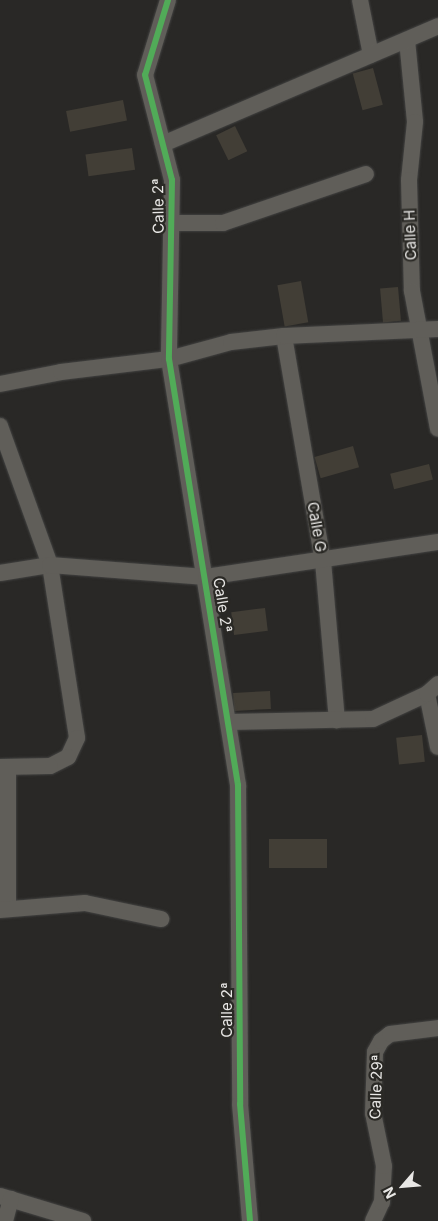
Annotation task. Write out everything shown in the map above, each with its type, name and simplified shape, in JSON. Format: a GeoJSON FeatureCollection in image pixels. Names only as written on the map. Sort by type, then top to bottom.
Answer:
{"type":"FeatureCollection","features":[{"type":"Feature","properties":{"kind":"street","name":"Calle 2ª"},"geometry":{"type":"LineString","coordinates":[[168,0],[146,75],[172,180],[169,359],[206,577],[238,785],[240,1104],[250,1221]]}},
{"type":"Feature","properties":{"kind":"street"},"geometry":{"type":"LineString","coordinates":[[360,0],[371,55]]}},
{"type":"Feature","properties":{"kind":"street"},"geometry":{"type":"LineString","coordinates":[[163,144],[438,26]]}},
{"type":"Feature","properties":{"kind":"street","name":"Calle H"},"geometry":{"type":"LineString","coordinates":[[406,40],[415,122],[409,180],[412,291],[438,429]]}},
{"type":"Feature","properties":{"kind":"street"},"geometry":{"type":"LineString","coordinates":[[172,223],[223,223],[366,174]]}},
{"type":"Feature","properties":{"kind":"street"},"geometry":{"type":"LineString","coordinates":[[0,384],[61,372],[169,359],[231,342],[284,336],[438,329]]}},
{"type":"Feature","properties":{"kind":"street","name":"Calle G"},"geometry":{"type":"LineString","coordinates":[[284,336],[323,561],[337,720]]}},
{"type":"Feature","properties":{"kind":"street"},"geometry":{"type":"LineString","coordinates":[[0,426],[50,565],[77,738],[68,757],[50,766],[4,768],[4,910],[85,903],[161,919]]}},
{"type":"Feature","properties":{"kind":"street"},"geometry":{"type":"LineString","coordinates":[[0,573],[50,565],[206,577],[323,561],[438,542]]}},
{"type":"Feature","properties":{"kind":"street"},"geometry":{"type":"LineString","coordinates":[[229,722],[373,720],[432,689],[438,747]]}},
{"type":"Feature","properties":{"kind":"street","name":"Calle 29ª"},"geometry":{"type":"LineString","coordinates":[[373,1221],[382,1202],[384,1166],[373,1113],[375,1052],[381,1041],[390,1034],[438,1028]]}},
{"type":"Feature","properties":{"kind":"street"},"geometry":{"type":"LineString","coordinates":[[5,1221],[6,1198],[83,1221]]}},
{"type":"Feature","properties":{"kind":"building"},"geometry":{"type":"Polygon","coordinates":[[[373,68],[383,105],[363,110],[353,73],[373,68]]]}},
{"type":"Feature","properties":{"kind":"building"},"geometry":{"type":"Polygon","coordinates":[[[123,100],[127,121],[70,132],[66,111],[123,100]]]}},
{"type":"Feature","properties":{"kind":"building"},"geometry":{"type":"Polygon","coordinates":[[[235,126],[247,151],[228,160],[216,135],[235,126]]]}},
{"type":"Feature","properties":{"kind":"building"},"geometry":{"type":"Polygon","coordinates":[[[132,148],[135,170],[89,176],[85,155],[132,148]]]}},
{"type":"Feature","properties":{"kind":"building"},"geometry":{"type":"Polygon","coordinates":[[[301,281],[308,322],[285,327],[277,285],[301,281]]]}},
{"type":"Feature","properties":{"kind":"building"},"geometry":{"type":"Polygon","coordinates":[[[398,287],[401,321],[383,322],[380,289],[398,287]]]}},
{"type":"Feature","properties":{"kind":"building"},"geometry":{"type":"Polygon","coordinates":[[[353,446],[359,467],[321,478],[315,457],[353,446]]]}},
{"type":"Feature","properties":{"kind":"building"},"geometry":{"type":"Polygon","coordinates":[[[429,464],[433,480],[394,489],[390,474],[429,464]]]}},
{"type":"Feature","properties":{"kind":"building"},"geometry":{"type":"Polygon","coordinates":[[[265,608],[268,631],[234,635],[231,612],[265,608]]]}},
{"type":"Feature","properties":{"kind":"building"},"geometry":{"type":"Polygon","coordinates":[[[270,691],[271,709],[234,711],[233,693],[270,691]]]}},
{"type":"Feature","properties":{"kind":"building"},"geometry":{"type":"Polygon","coordinates":[[[422,735],[425,762],[399,765],[396,738],[422,735]]]}},
{"type":"Feature","properties":{"kind":"building"},"geometry":{"type":"Polygon","coordinates":[[[269,839],[327,839],[327,868],[269,868],[269,839]]]}},
{"type":"Feature","properties":{"kind":"cycle path"},"geometry":{"type":"LineString","coordinates":[[168,0],[145,75],[172,180],[169,359],[238,785],[240,1104],[250,1221]]}}]}
